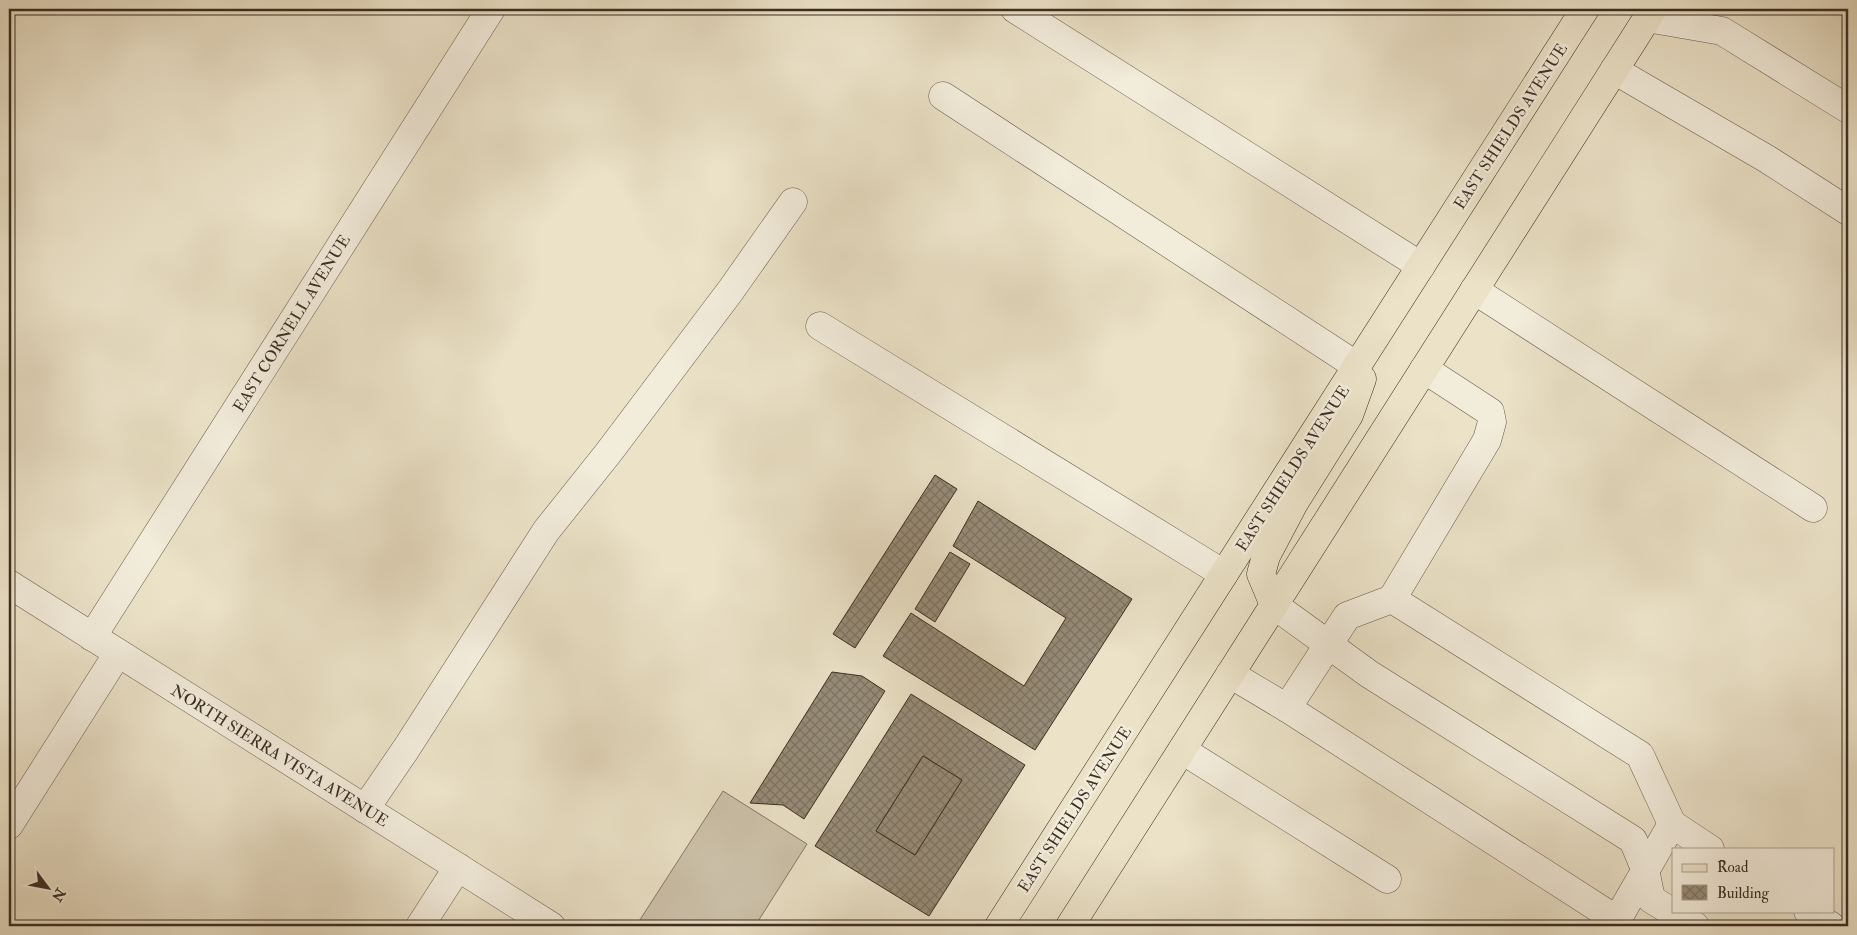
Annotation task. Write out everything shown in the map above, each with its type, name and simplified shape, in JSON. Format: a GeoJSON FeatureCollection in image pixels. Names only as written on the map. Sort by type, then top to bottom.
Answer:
{"type":"FeatureCollection","features":[{"type":"Feature","properties":{"kind":"main road","name":"EAST SHIELDS AVENUE"},"geometry":{"type":"LineString","coordinates":[[999,926],[1585,9]]}},
{"type":"Feature","properties":{"kind":"main road"},"geometry":{"type":"LineString","coordinates":[[1070,926],[1650,13]]}},
{"type":"Feature","properties":{"kind":"main road"},"geometry":{"type":"LineString","coordinates":[[1274,605],[1261,570],[1294,504],[1349,415],[1363,381],[1357,366]]}},
{"type":"Feature","properties":{"kind":"street","name":"EAST CORNELL AVENUE"},"geometry":{"type":"LineString","coordinates":[[92,637],[491,9]]}},
{"type":"Feature","properties":{"kind":"street"},"geometry":{"type":"LineString","coordinates":[[1015,9],[1421,266]]}},
{"type":"Feature","properties":{"kind":"street"},"geometry":{"type":"LineString","coordinates":[[1650,13],[1722,30],[1848,109]]}},
{"type":"Feature","properties":{"kind":"street"},"geometry":{"type":"LineString","coordinates":[[1614,70],[1766,159],[1848,211]]}},
{"type":"Feature","properties":{"kind":"street"},"geometry":{"type":"LineString","coordinates":[[944,96],[1357,366]]}},
{"type":"Feature","properties":{"kind":"street"},"geometry":{"type":"LineString","coordinates":[[365,809],[406,749],[546,530],[609,452],[714,313],[793,202]]}},
{"type":"Feature","properties":{"kind":"street"},"geometry":{"type":"LineString","coordinates":[[1474,290],[1813,508]]}},
{"type":"Feature","properties":{"kind":"street"},"geometry":{"type":"LineString","coordinates":[[820,326],[1224,574]]}},
{"type":"Feature","properties":{"kind":"street"},"geometry":{"type":"LineString","coordinates":[[1287,708],[1347,616],[1392,599],[1487,440],[1492,422],[1490,412],[1424,369]]}},
{"type":"Feature","properties":{"kind":"street","name":"NORTH SIERRA VISTA AVENUE"},"geometry":{"type":"LineString","coordinates":[[9,584],[551,926]]}},
{"type":"Feature","properties":{"kind":"street"},"geometry":{"type":"LineString","coordinates":[[1392,599],[1640,755],[1672,824],[1708,848]]}},
{"type":"Feature","properties":{"kind":"street"},"geometry":{"type":"LineString","coordinates":[[1274,605],[1327,646],[1633,840],[1645,869],[1651,899],[1672,912]]}},
{"type":"Feature","properties":{"kind":"street"},"geometry":{"type":"LineString","coordinates":[[9,825],[118,653]]}},
{"type":"Feature","properties":{"kind":"street"},"geometry":{"type":"LineString","coordinates":[[1230,674],[1287,708],[1617,923],[1645,869],[1672,824]]}},
{"type":"Feature","properties":{"kind":"street"},"geometry":{"type":"LineString","coordinates":[[1182,750],[1387,879]]}},
{"type":"Feature","properties":{"kind":"street"},"geometry":{"type":"LineString","coordinates":[[420,926],[458,867]]}},
{"type":"Feature","properties":{"kind":"street"},"geometry":{"type":"LineString","coordinates":[[1673,912],[1696,926]]}},
{"type":"Feature","properties":{"kind":"street"},"geometry":{"type":"LineString","coordinates":[[1810,912],[1831,926]]}},
{"type":"Feature","properties":{"kind":"shaded area"},"geometry":{"type":"Polygon","coordinates":[[[723,791],[807,844],[755,926],[636,926],[723,791]]]}},
{"type":"Feature","properties":{"kind":"building"},"geometry":{"type":"Polygon","coordinates":[[[935,475],[957,489],[855,648],[833,634],[935,475]]]}},
{"type":"Feature","properties":{"kind":"building"},"geometry":{"type":"Polygon","coordinates":[[[978,501],[1132,599],[1035,750],[883,656],[911,613],[1024,686],[1066,618],[953,546],[978,501]]]}},
{"type":"Feature","properties":{"kind":"building"},"geometry":{"type":"Polygon","coordinates":[[[950,552],[970,564],[935,622],[915,609],[950,552]]]}},
{"type":"Feature","properties":{"kind":"building"},"geometry":{"type":"Polygon","coordinates":[[[832,672],[862,676],[885,691],[804,819],[783,805],[750,803],[832,672]]]}},
{"type":"Feature","properties":{"kind":"building"},"geometry":{"type":"Polygon","coordinates":[[[911,694],[1025,765],[929,916],[815,846],[911,694]],[[923,756],[876,831],[915,855],[962,780],[923,756]]]}},
{"type":"Feature","properties":{"kind":"building"},"geometry":{"type":"Polygon","coordinates":[[[923,756],[962,780],[915,855],[876,831],[923,756]]]}}]}
